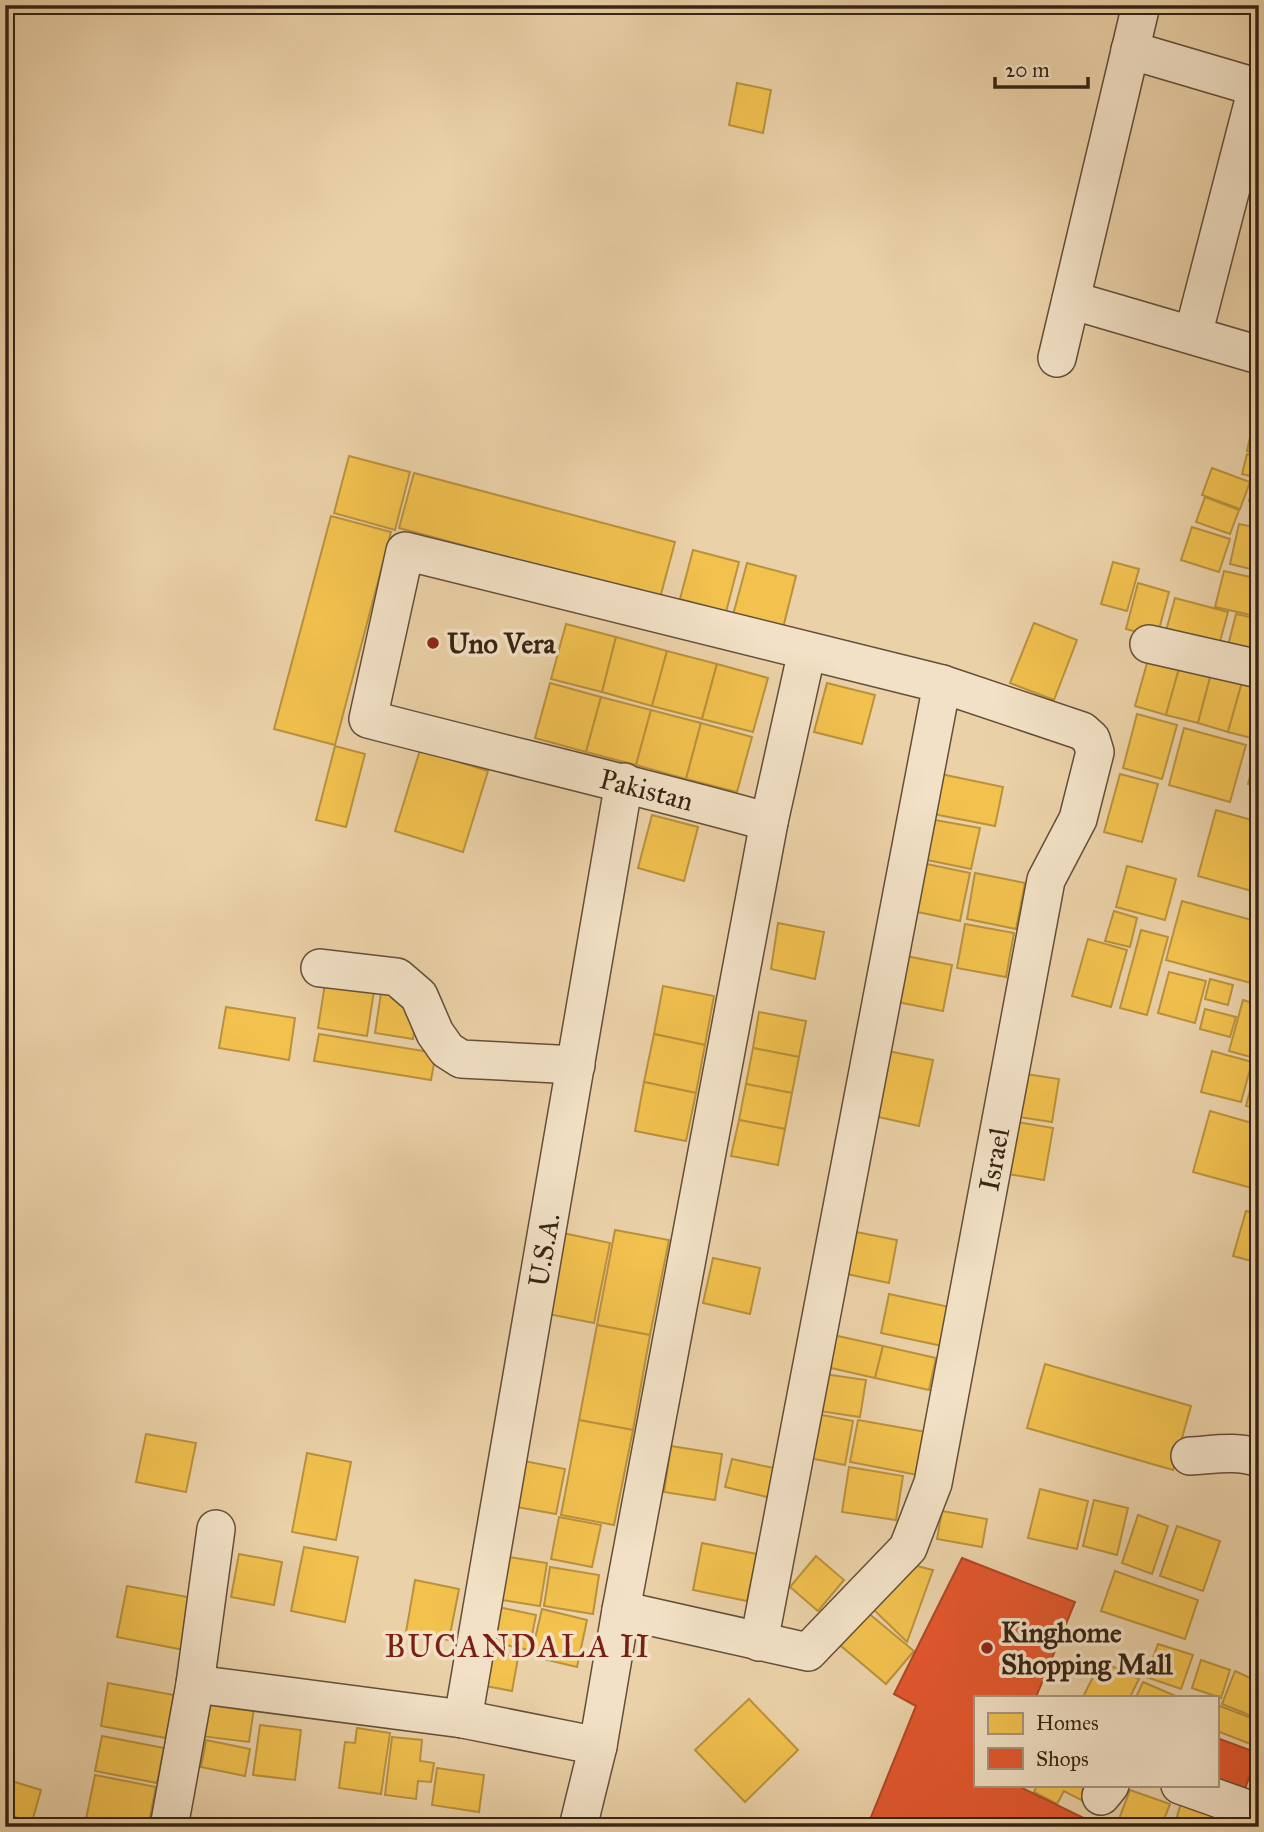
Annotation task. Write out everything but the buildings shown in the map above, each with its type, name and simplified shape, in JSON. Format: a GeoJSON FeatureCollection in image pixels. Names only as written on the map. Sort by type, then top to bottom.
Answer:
{"type":"FeatureCollection","features":[{"type":"Feature","properties":{"kind":"street"},"geometry":{"type":"LineString","coordinates":[[1057,358],[1141,5]]}},
{"type":"Feature","properties":{"kind":"street"},"geometry":{"type":"LineString","coordinates":[[1130,50],[1258,88],[1193,335]]}},
{"type":"Feature","properties":{"kind":"street"},"geometry":{"type":"LineString","coordinates":[[1071,300],[1259,355]]}},
{"type":"Feature","properties":{"kind":"street","name":"Pakistan"},"geometry":{"type":"LineString","coordinates":[[769,822],[624,782],[524,760],[368,719],[405,551],[807,651]]}},
{"type":"Feature","properties":{"kind":"street"},"geometry":{"type":"LineString","coordinates":[[1149,644],[1259,669]]}},
{"type":"Feature","properties":{"kind":"street"},"geometry":{"type":"LineString","coordinates":[[578,1827],[598,1746],[621,1610],[769,822],[807,651]]}},
{"type":"Feature","properties":{"kind":"street","name":"Israel"},"geometry":{"type":"LineString","coordinates":[[621,1610],[808,1652],[908,1548],[933,1483],[1046,880],[1077,819],[1095,752],[1091,739],[1082,731],[942,684],[807,651]]}},
{"type":"Feature","properties":{"kind":"street"},"geometry":{"type":"LineString","coordinates":[[759,1642],[942,684]]}},
{"type":"Feature","properties":{"kind":"street","name":"U.S.A."},"geometry":{"type":"LineString","coordinates":[[463,1720],[624,782]]}},
{"type":"Feature","properties":{"kind":"street"},"geometry":{"type":"LineString","coordinates":[[320,968],[397,977],[419,996],[435,1033],[447,1050],[461,1059],[576,1065]]}},
{"type":"Feature","properties":{"kind":"street"},"geometry":{"type":"LineString","coordinates":[[1190,1456],[1229,1454],[1259,1458]]}},
{"type":"Feature","properties":{"kind":"street"},"geometry":{"type":"LineString","coordinates":[[169,1827],[195,1684],[216,1529]]}},
{"type":"Feature","properties":{"kind":"street"},"geometry":{"type":"LineString","coordinates":[[195,1684],[463,1720],[598,1746]]}},
{"type":"Feature","properties":{"kind":"street"},"geometry":{"type":"LineString","coordinates":[[1183,1786],[1259,1813]]}},
{"type":"Feature","properties":{"kind":"place","name":"Uno Vera"},"geometry":{"type":"Point","coordinates":[433,643]}},
{"type":"Feature","properties":{"kind":"place","name":"Kinghome Shopping Mall"},"geometry":{"type":"Point","coordinates":[987,1648]}},
{"type":"Feature","properties":{"kind":"district","name":"BUCANDALA II"},"geometry":{"type":"Point","coordinates":[518,1646]}}]}
